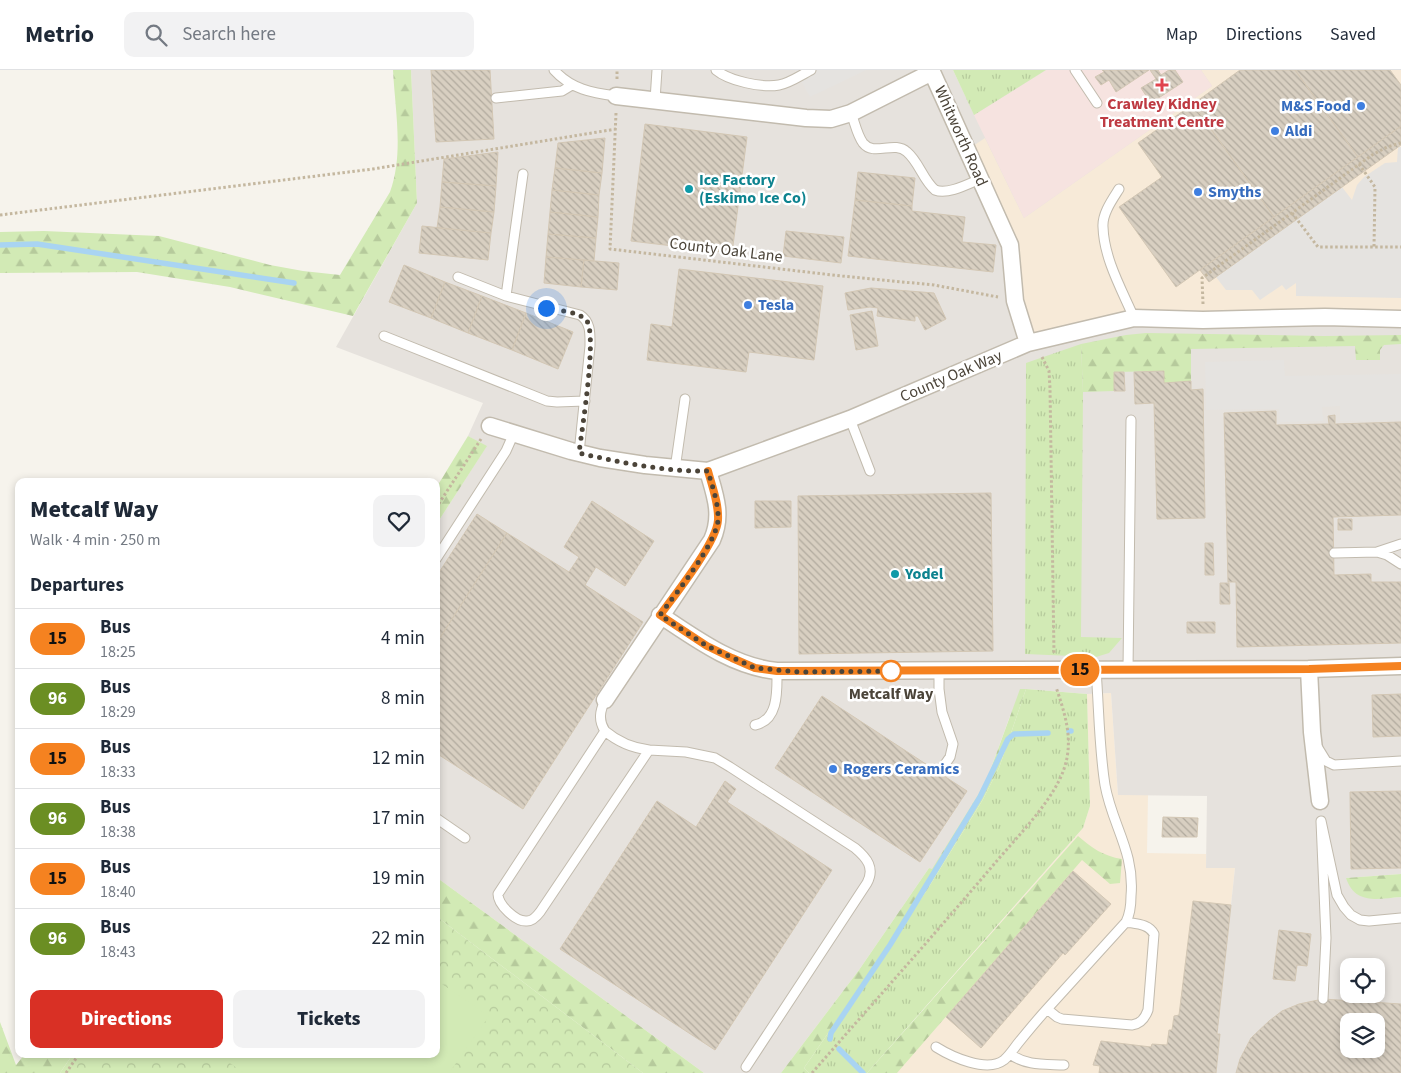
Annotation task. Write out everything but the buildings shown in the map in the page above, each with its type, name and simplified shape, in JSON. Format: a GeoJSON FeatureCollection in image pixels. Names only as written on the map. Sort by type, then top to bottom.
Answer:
{"type":"FeatureCollection","features":[{"type":"Feature","properties":{"kind":"street","name":"Whitworth Road"},"geometry":{"type":"LineString","coordinates":[[616,96],[806,118],[831,119],[851,114],[932,71],[1010,245],[1015,301],[1028,343]]}},
{"type":"Feature","properties":{"kind":"street","name":"County Oak Way"},"geometry":{"type":"LineString","coordinates":[[490,426],[579,453],[625,463],[708,471],[850,419],[1028,343],[1134,318],[1203,320],[1325,317],[1401,319]]}},
{"type":"Feature","properties":{"kind":"street"},"geometry":{"type":"LineString","coordinates":[[604,700],[707,548],[715,533],[718,520],[717,508],[708,471]]}},
{"type":"Feature","properties":{"kind":"street"},"geometry":{"type":"LineString","coordinates":[[660,615],[707,646],[732,658],[755,668],[777,671],[1309,669],[1401,666]]}},
{"type":"Feature","properties":{"kind":"street"},"geometry":{"type":"LineString","coordinates":[[1309,669],[1312,732],[1320,811]]}},
{"type":"Feature","properties":{"kind":"lane"},"geometry":{"type":"LineString","coordinates":[[554,70],[572,85],[585,91],[616,96]]}},
{"type":"Feature","properties":{"kind":"lane"},"geometry":{"type":"LineString","coordinates":[[654,100],[657,70]]}},
{"type":"Feature","properties":{"kind":"lane"},"geometry":{"type":"LineString","coordinates":[[716,70],[728,78],[772,85],[782,84],[811,70]]}},
{"type":"Feature","properties":{"kind":"lane"},"geometry":{"type":"LineString","coordinates":[[1075,70],[1097,103]]}},
{"type":"Feature","properties":{"kind":"lane"},"geometry":{"type":"LineString","coordinates":[[496,98],[562,92],[572,85]]}},
{"type":"Feature","properties":{"kind":"lane"},"geometry":{"type":"LineString","coordinates":[[851,114],[860,137],[867,147],[875,149],[894,147],[904,150],[912,157],[935,190],[940,192],[947,191],[980,179]]}},
{"type":"Feature","properties":{"kind":"lane"},"geometry":{"type":"LineString","coordinates":[[506,296],[523,174]]}},
{"type":"Feature","properties":{"kind":"lane"},"geometry":{"type":"LineString","coordinates":[[1118,189],[1109,204],[1103,226],[1109,260],[1134,318]]}},
{"type":"Feature","properties":{"kind":"lane"},"geometry":{"type":"LineString","coordinates":[[458,277],[506,296],[576,314],[586,319],[590,339],[579,453]]}},
{"type":"Feature","properties":{"kind":"lane"},"geometry":{"type":"LineString","coordinates":[[384,336],[546,401],[585,401]]}},
{"type":"Feature","properties":{"kind":"lane"},"geometry":{"type":"LineString","coordinates":[[675,469],[685,399]]}},
{"type":"Feature","properties":{"kind":"lane"},"geometry":{"type":"LineString","coordinates":[[850,419],[870,471]]}},
{"type":"Feature","properties":{"kind":"lane"},"geometry":{"type":"LineString","coordinates":[[1128,670],[1131,420]]}},
{"type":"Feature","properties":{"kind":"lane"},"geometry":{"type":"LineString","coordinates":[[440,553],[506,451],[514,433]]}},
{"type":"Feature","properties":{"kind":"lane"},"geometry":{"type":"LineString","coordinates":[[1334,553],[1377,552],[1401,544]]}},
{"type":"Feature","properties":{"kind":"lane"},"geometry":{"type":"LineString","coordinates":[[1377,552],[1401,564]]}},
{"type":"Feature","properties":{"kind":"lane"},"geometry":{"type":"LineString","coordinates":[[939,670],[942,712],[953,744],[950,757],[941,770]]}},
{"type":"Feature","properties":{"kind":"lane"},"geometry":{"type":"LineString","coordinates":[[936,1047],[957,1059],[987,1065],[999,1063],[1010,1054],[1047,1009],[1126,922],[1131,905],[1132,872],[1128,854],[1105,786],[1096,670]]}},
{"type":"Feature","properties":{"kind":"lane"},"geometry":{"type":"LineString","coordinates":[[755,726],[764,722],[773,710],[777,695],[777,671]]}},
{"type":"Feature","properties":{"kind":"lane"},"geometry":{"type":"LineString","coordinates":[[604,700],[600,713],[601,721],[605,731],[616,739],[629,746],[648,750],[696,754],[722,762],[854,848],[870,866],[871,875],[867,883],[746,1067]]}},
{"type":"Feature","properties":{"kind":"lane"},"geometry":{"type":"LineString","coordinates":[[605,731],[500,888],[498,894],[500,904],[522,921],[532,920],[540,912],[648,750]]}},
{"type":"Feature","properties":{"kind":"lane"},"geometry":{"type":"LineString","coordinates":[[1312,732],[1320,753],[1330,764],[1339,766],[1401,761]]}},
{"type":"Feature","properties":{"kind":"lane"},"geometry":{"type":"LineString","coordinates":[[1320,811],[1338,895],[1344,907],[1351,915],[1360,920],[1401,918]]}},
{"type":"Feature","properties":{"kind":"lane"},"geometry":{"type":"LineString","coordinates":[[1320,811],[1326,938],[1323,999]]}},
{"type":"Feature","properties":{"kind":"lane"},"geometry":{"type":"LineString","coordinates":[[440,821],[466,838]]}},
{"type":"Feature","properties":{"kind":"lane"},"geometry":{"type":"LineString","coordinates":[[1047,1009],[1052,1015],[1062,1019],[1132,1025],[1144,1019],[1148,1010],[1154,934],[1146,926],[1126,922]]}},
{"type":"Feature","properties":{"kind":"lane"},"geometry":{"type":"LineString","coordinates":[[1010,1054],[1028,1062],[1064,1065]]}},
{"type":"Feature","properties":{"kind":"path","name":"County Oak Lane"},"geometry":{"type":"LineString","coordinates":[[617,70],[610,249],[934,285],[1015,301]]}},
{"type":"Feature","properties":{"kind":"path"},"geometry":{"type":"LineString","coordinates":[[0,215],[373,169],[616,129]]}},
{"type":"Feature","properties":{"kind":"path"},"geometry":{"type":"LineString","coordinates":[[1203,320],[1202,278],[1359,164],[1380,150],[1401,143]]}},
{"type":"Feature","properties":{"kind":"path"},"geometry":{"type":"LineString","coordinates":[[1359,164],[1375,187],[1374,248]]}},
{"type":"Feature","properties":{"kind":"path"},"geometry":{"type":"LineString","coordinates":[[1292,212],[1318,247],[1401,247]]}},
{"type":"Feature","properties":{"kind":"path"},"geometry":{"type":"LineString","coordinates":[[812,1073],[968,895],[1035,815],[1064,769],[1069,742],[1068,725],[1056,687],[1054,669],[1050,388],[1046,364],[1042,357],[1028,343]]}},
{"type":"Feature","properties":{"kind":"path"},"geometry":{"type":"LineString","coordinates":[[440,502],[490,426]]}},
{"type":"Feature","properties":{"kind":"path"},"geometry":{"type":"LineString","coordinates":[[66,1073],[76,1058]]}},
{"type":"Feature","properties":{"kind":"shaded area"},"geometry":{"type":"Polygon","coordinates":[[[411,70],[953,70],[974,114],[1046,70],[1201,70],[1212,86],[1024,218],[985,138],[967,150],[1010,245],[1028,343],[1134,318],[1401,319],[1401,874],[1346,878],[1375,899],[1401,897],[1401,1073],[1216,1073],[1220,1035],[1217,1034],[1235,868],[1206,868],[1207,796],[1118,795],[1111,693],[1087,694],[1026,689],[1011,713],[986,782],[932,870],[929,868],[859,970],[781,1073],[704,1073],[440,880],[440,519],[486,447],[468,436],[483,403],[336,347],[417,203],[411,70]]]}},
{"type":"Feature","properties":{"kind":"shaded area"},"geometry":{"type":"Polygon","coordinates":[[[795,70],[866,70],[810,97],[795,70]]]}},
{"type":"Feature","properties":{"kind":"shaded area"},"geometry":{"type":"Polygon","coordinates":[[[1046,70],[1401,70],[1401,319],[1028,343],[967,149],[1046,70]]]}},
{"type":"Feature","properties":{"kind":"shaded area"},"geometry":{"type":"Polygon","coordinates":[[[1046,70],[1201,70],[1212,86],[1024,218],[974,115],[1046,70]]]}},
{"type":"Feature","properties":{"kind":"shaded area"},"geometry":{"type":"Polygon","coordinates":[[[1398,147],[1401,147],[1401,298],[1296,296],[1296,283],[1286,290],[1282,285],[1260,300],[1252,290],[1226,290],[1216,277],[1342,187],[1352,200],[1357,185],[1364,177],[1385,163],[1397,162],[1398,147]]]}},
{"type":"Feature","properties":{"kind":"shaded area"},"geometry":{"type":"Polygon","coordinates":[[[1284,360],[1285,376],[1401,374],[1401,420],[1340,421],[1340,406],[1322,407],[1323,421],[1280,422],[1279,409],[1206,410],[1205,362],[1284,360]]]}},
{"type":"Feature","properties":{"kind":"shaded area"},"geometry":{"type":"Polygon","coordinates":[[[1111,693],[1118,795],[1148,795],[1147,853],[1206,854],[1206,868],[1235,868],[1217,1034],[1215,1073],[878,1073],[925,1008],[1083,828],[1090,806],[1087,694],[1111,693]]]}},
{"type":"Feature","properties":{"kind":"green space"},"geometry":{"type":"Polygon","coordinates":[[[393,70],[411,70],[417,203],[353,316],[230,287],[137,272],[0,273],[0,232],[44,231],[159,236],[270,265],[340,275],[390,192],[394,177],[397,163],[398,132],[393,70]]]}},
{"type":"Feature","properties":{"kind":"green space"},"geometry":{"type":"Polygon","coordinates":[[[953,70],[1046,70],[974,115],[953,70]]]}},
{"type":"Feature","properties":{"kind":"green space"},"geometry":{"type":"Polygon","coordinates":[[[1146,333],[1324,336],[1401,335],[1401,344],[1384,345],[1380,350],[1380,360],[1356,360],[1355,346],[1191,349],[1191,381],[1164,383],[1163,371],[1114,372],[1114,391],[1083,392],[1081,344],[1146,333]]]}},
{"type":"Feature","properties":{"kind":"green space"},"geometry":{"type":"Polygon","coordinates":[[[1081,344],[1083,392],[1081,637],[1122,638],[1109,653],[1096,657],[1025,654],[1026,363],[1081,344]]]}},
{"type":"Feature","properties":{"kind":"green space"},"geometry":{"type":"Polygon","coordinates":[[[468,436],[487,446],[440,519],[440,482],[468,436]]]}},
{"type":"Feature","properties":{"kind":"green space"},"geometry":{"type":"Polygon","coordinates":[[[1020,689],[1026,689],[999,768],[982,801],[927,890],[804,1068],[809,1073],[781,1073],[859,970],[929,868],[932,869],[986,782],[1020,689]]]}},
{"type":"Feature","properties":{"kind":"green space"},"geometry":{"type":"Polygon","coordinates":[[[1026,689],[1087,694],[1090,806],[1083,828],[867,1073],[809,1073],[804,1068],[927,890],[982,801],[999,768],[1026,689]]]}},
{"type":"Feature","properties":{"kind":"green space"},"geometry":{"type":"Polygon","coordinates":[[[1078,836],[1098,851],[1122,859],[1120,883],[1110,884],[1082,860],[897,1073],[867,1073],[1078,836]]]}},
{"type":"Feature","properties":{"kind":"green space"},"geometry":{"type":"Polygon","coordinates":[[[1401,874],[1401,897],[1384,899],[1368,898],[1355,893],[1346,878],[1401,874]]]}},
{"type":"Feature","properties":{"kind":"green space"},"geometry":{"type":"Polygon","coordinates":[[[440,880],[704,1073],[643,1073],[440,919],[440,880]]]}},
{"type":"Feature","properties":{"kind":"green space"},"geometry":{"type":"Polygon","coordinates":[[[440,919],[643,1073],[60,1073],[70,1058],[440,1058],[440,919]]]}},
{"type":"Feature","properties":{"kind":"green space"},"geometry":{"type":"Polygon","coordinates":[[[440,983],[489,1016],[449,1073],[244,1073],[223,1058],[440,1058],[440,983]]]}},
{"type":"Feature","properties":{"kind":"green space"},"geometry":{"type":"Polygon","coordinates":[[[0,1022],[16,1065],[22,1058],[70,1058],[60,1073],[0,1073],[0,1022]]]}},
{"type":"Feature","properties":{"kind":"waterway"},"geometry":{"type":"LineString","coordinates":[[0,245],[37,244],[294,283]]}},
{"type":"Feature","properties":{"kind":"waterway"},"geometry":{"type":"LineString","coordinates":[[830,1039],[831,1033],[890,945],[980,797],[1008,739],[1014,734],[1048,733]]}},
{"type":"Feature","properties":{"kind":"waterway"},"geometry":{"type":"LineString","coordinates":[[839,1049],[863,1073]]}},
{"type":"Feature","properties":{"kind":"bus line","name":"15"},"geometry":{"type":"LineString","coordinates":[[708,471],[717,508],[718,520],[715,533],[707,548],[660,615],[707,646],[755,668],[799,672],[1309,669],[1401,666]]}},
{"type":"Feature","properties":{"kind":"place","name":"Crawley Kidney Treatment Centre"},"geometry":{"type":"Point","coordinates":[1162,85]}},
{"type":"Feature","properties":{"kind":"place","name":"M&S Food"},"geometry":{"type":"Point","coordinates":[1361,106]}},
{"type":"Feature","properties":{"kind":"place","name":"Aldi"},"geometry":{"type":"Point","coordinates":[1275,131]}},
{"type":"Feature","properties":{"kind":"place","name":"Ice Factory (Eskimo Ice Co)"},"geometry":{"type":"Point","coordinates":[689,189]}},
{"type":"Feature","properties":{"kind":"place","name":"Smyths"},"geometry":{"type":"Point","coordinates":[1198,192]}},
{"type":"Feature","properties":{"kind":"place","name":"Tesla"},"geometry":{"type":"Point","coordinates":[748,305]}},
{"type":"Feature","properties":{"kind":"place","name":"Yodel"},"geometry":{"type":"Point","coordinates":[895,574]}},
{"type":"Feature","properties":{"kind":"place","name":"Metcalf Way"},"geometry":{"type":"Point","coordinates":[891,671]}},
{"type":"Feature","properties":{"kind":"place","name":"Rogers Ceramics"},"geometry":{"type":"Point","coordinates":[833,769]}},
{"type":"Feature","properties":{"kind":"route"},"geometry":{"type":"LineString","coordinates":[[546,308],[580,315],[586,319],[589,329],[589,362],[579,453],[625,463],[708,471],[717,508],[718,520],[715,533],[707,548],[660,615],[707,646],[748,666],[763,670],[799,672],[899,671],[891,671]]}}]}
